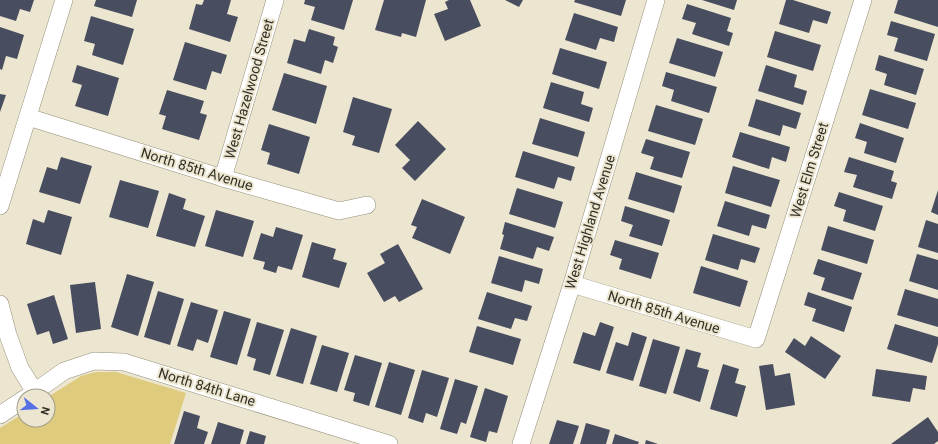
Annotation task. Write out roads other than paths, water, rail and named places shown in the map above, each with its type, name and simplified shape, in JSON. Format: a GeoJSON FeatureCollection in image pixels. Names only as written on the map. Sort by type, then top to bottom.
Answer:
{"type":"FeatureCollection","features":[{"type":"Feature","properties":{"kind":"street"},"geometry":{"type":"LineString","coordinates":[[0,206],[64,0]]}},
{"type":"Feature","properties":{"kind":"street","name":"West Hazelwood Street"},"geometry":{"type":"LineString","coordinates":[[223,178],[275,0]]}},
{"type":"Feature","properties":{"kind":"street","name":"West Highland Avenue"},"geometry":{"type":"LineString","coordinates":[[521,444],[572,284],[656,0]]}},
{"type":"Feature","properties":{"kind":"street","name":"West Elm Street"},"geometry":{"type":"LineString","coordinates":[[756,339],[863,0]]}},
{"type":"Feature","properties":{"kind":"street","name":"North 85th Avenue"},"geometry":{"type":"LineString","coordinates":[[28,117],[223,178],[339,211],[367,205]]}},
{"type":"Feature","properties":{"kind":"street","name":"North 85th Avenue"},"geometry":{"type":"LineString","coordinates":[[572,284],[756,339]]}},
{"type":"Feature","properties":{"kind":"street"},"geometry":{"type":"LineString","coordinates":[[0,304],[8,335],[26,388]]}},
{"type":"Feature","properties":{"kind":"street","name":"North 84th Lane"},"geometry":{"type":"LineString","coordinates":[[40,388],[64,371],[94,361],[124,362],[389,444]]}},
{"type":"Feature","properties":{"kind":"street","name":"North 84th Lane"},"geometry":{"type":"LineString","coordinates":[[0,415],[16,405]]}}]}
